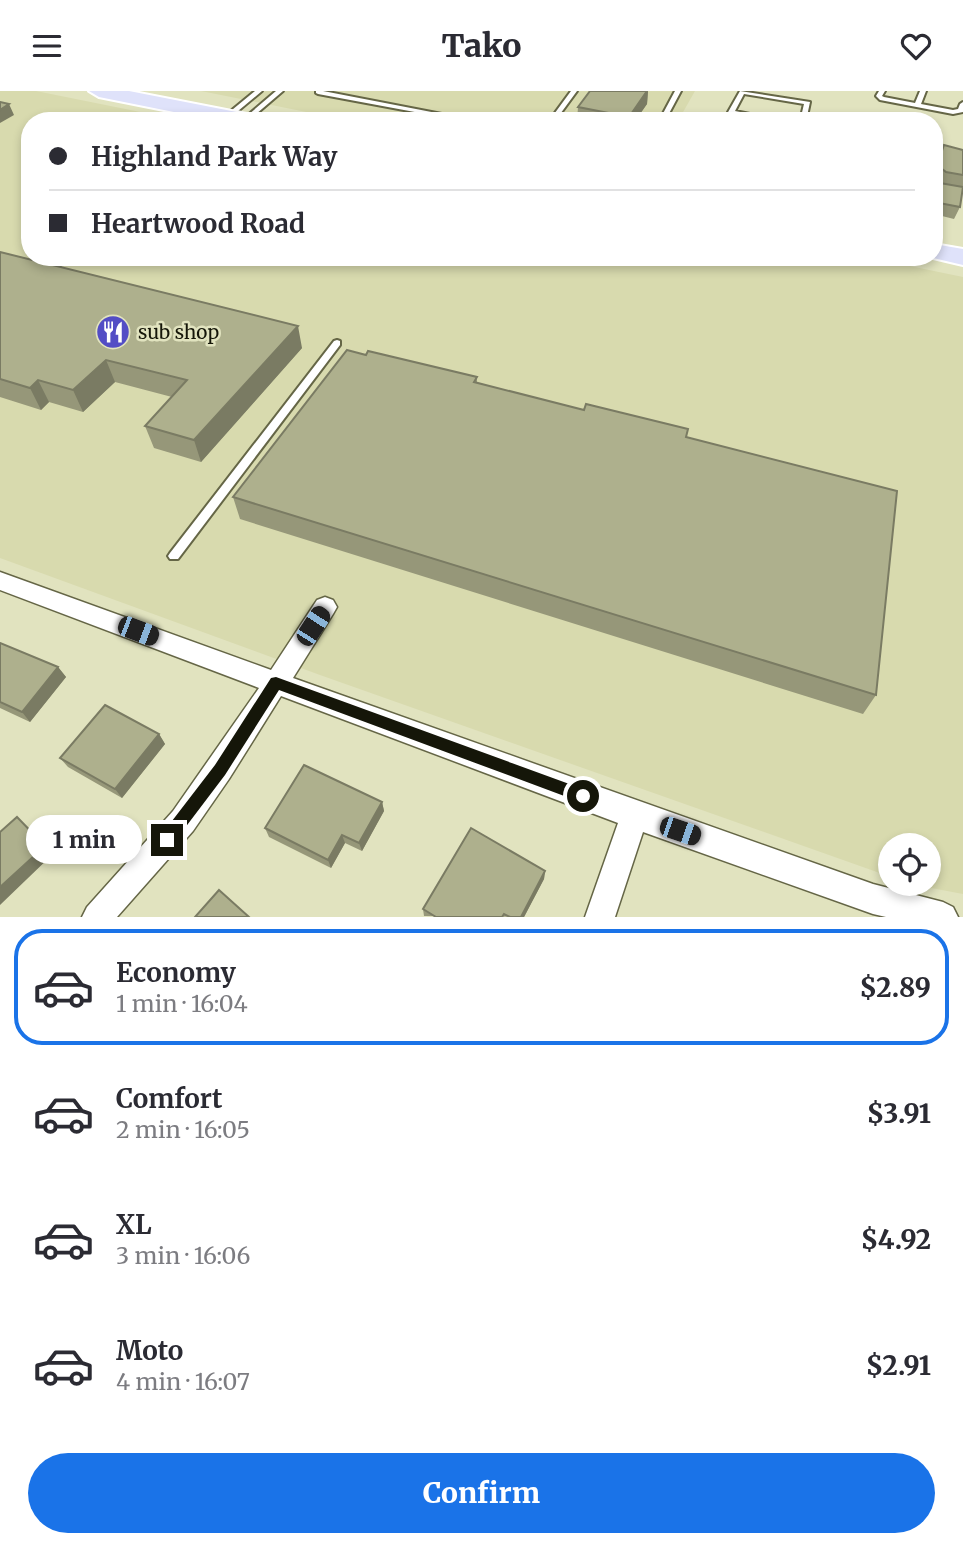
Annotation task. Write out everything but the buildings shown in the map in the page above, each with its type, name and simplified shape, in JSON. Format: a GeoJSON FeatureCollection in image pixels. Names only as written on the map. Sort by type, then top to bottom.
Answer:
{"type":"FeatureCollection","features":[{"type":"Feature","properties":{"kind":"main road"},"geometry":{"type":"LineString","coordinates":[[99,91],[200,112]]}},
{"type":"Feature","properties":{"kind":"main road"},"geometry":{"type":"LineString","coordinates":[[943,253],[963,257]]}},
{"type":"Feature","properties":{"kind":"street"},"geometry":{"type":"LineString","coordinates":[[0,581],[634,815],[873,899],[943,917]]}},
{"type":"Feature","properties":{"kind":"street"},"geometry":{"type":"LineString","coordinates":[[97,917],[183,821],[220,770],[326,607]]}},
{"type":"Feature","properties":{"kind":"street"},"geometry":{"type":"LineString","coordinates":[[600,917],[609,897],[634,815]]}},
{"type":"Feature","properties":{"kind":"lane"},"geometry":{"type":"LineString","coordinates":[[244,112],[259,91]]}},
{"type":"Feature","properties":{"kind":"lane"},"geometry":{"type":"LineString","coordinates":[[250,112],[280,91]]}},
{"type":"Feature","properties":{"kind":"lane"},"geometry":{"type":"LineString","coordinates":[[558,112],[572,91]]}},
{"type":"Feature","properties":{"kind":"lane"},"geometry":{"type":"LineString","coordinates":[[667,112],[678,91]]}},
{"type":"Feature","properties":{"kind":"lane"},"geometry":{"type":"LineString","coordinates":[[882,91],[882,100],[953,112],[961,111],[963,104]]}},
{"type":"Feature","properties":{"kind":"lane"},"geometry":{"type":"LineString","coordinates":[[917,105],[923,91]]}},
{"type":"Feature","properties":{"kind":"lane"},"geometry":{"type":"LineString","coordinates":[[318,92],[426,112]]}},
{"type":"Feature","properties":{"kind":"lane"},"geometry":{"type":"LineString","coordinates":[[736,112],[731,111],[742,92],[808,103],[806,112]]}},
{"type":"Feature","properties":{"kind":"lane"},"geometry":{"type":"LineString","coordinates":[[174,557],[337,343]]}},
{"type":"Feature","properties":{"kind":"shaded area"},"geometry":{"type":"Polygon","coordinates":[[[0,91],[36,91],[140,112],[21,112],[21,266],[910,266],[963,277],[963,894],[941,890],[941,833],[878,833],[878,872],[320,675],[0,558],[0,91]]]}},
{"type":"Feature","properties":{"kind":"shaded area"},"geometry":{"type":"Polygon","coordinates":[[[201,91],[695,91],[683,112],[306,112],[201,91]]]}},
{"type":"Feature","properties":{"kind":"place","name":"sub shop"},"geometry":{"type":"Point","coordinates":[113,332]}},
{"type":"Feature","properties":{"kind":"route"},"geometry":{"type":"LineString","coordinates":[[167,840],[220,770],[276,683],[583,796]]}}]}
